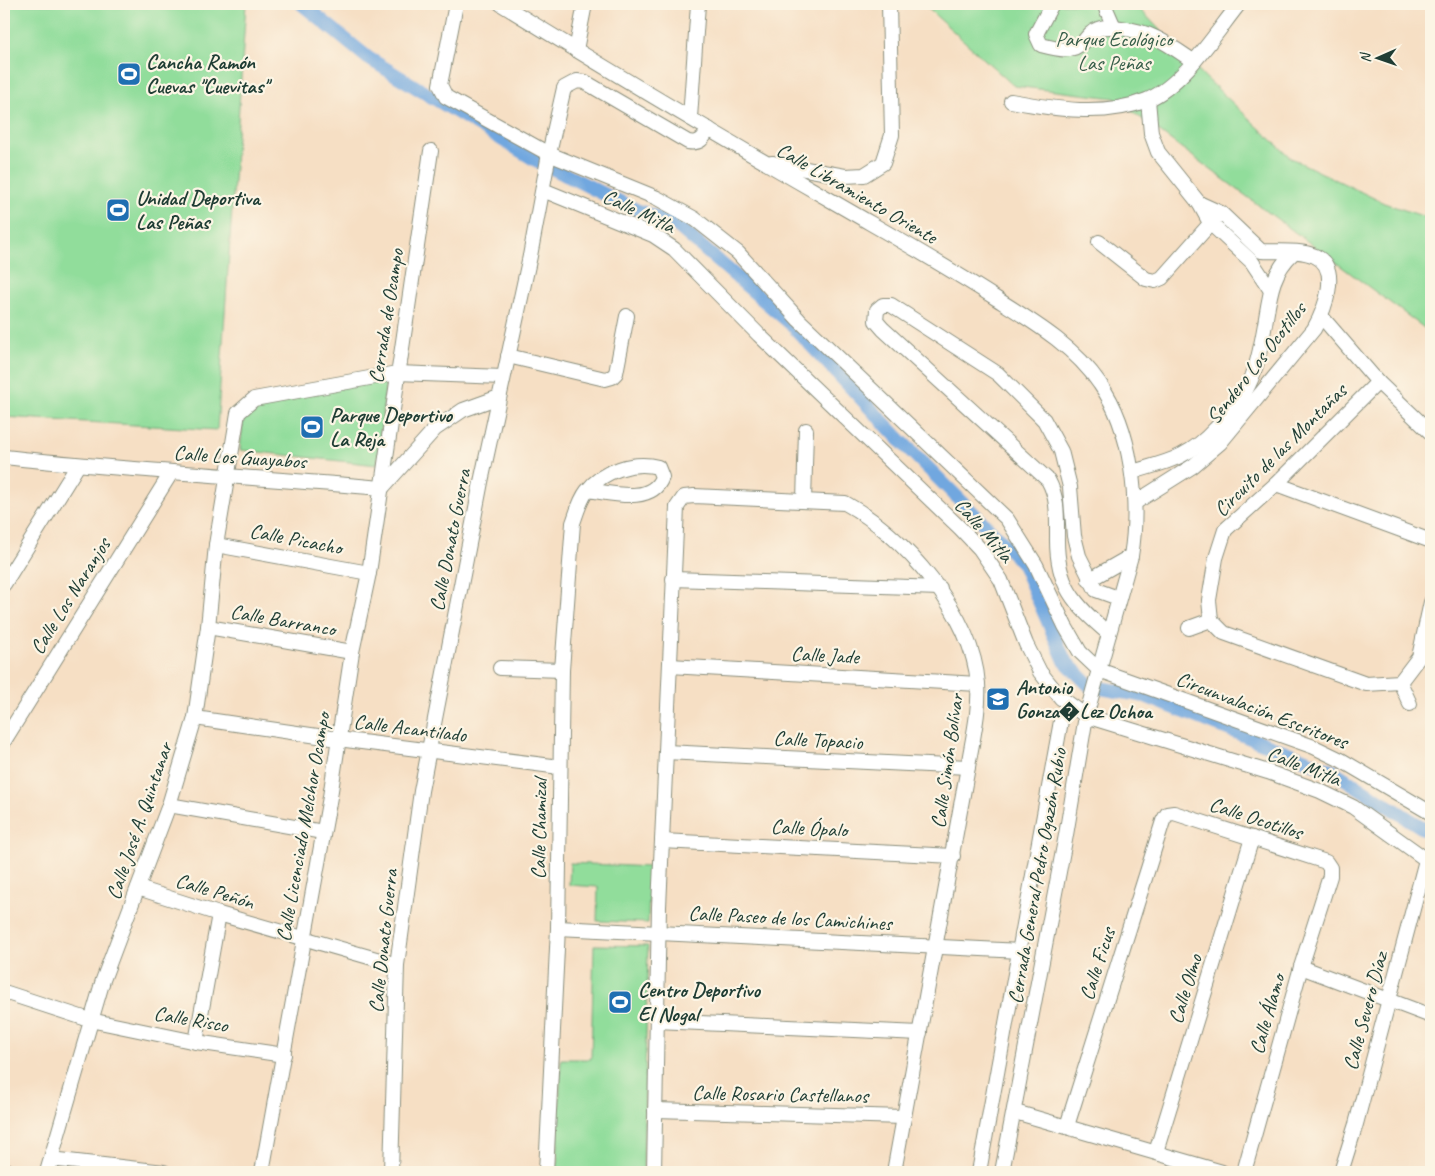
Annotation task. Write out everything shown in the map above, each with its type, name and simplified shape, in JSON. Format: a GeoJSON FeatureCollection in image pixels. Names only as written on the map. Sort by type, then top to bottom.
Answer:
{"type":"FeatureCollection","features":[{"type":"Feature","properties":{"kind":"street","name":"Calle Mitla"},"geometry":{"type":"LineString","coordinates":[[456,4],[440,85],[446,97],[548,159],[657,198],[695,219],[738,253],[799,320],[1007,519],[1036,564],[1065,626],[1080,652],[1098,676]]}},
{"type":"Feature","properties":{"kind":"street","name":"Calle Libramiento Oriente"},"geometry":{"type":"LineString","coordinates":[[501,4],[762,161],[958,274],[1041,327],[1070,351],[1100,384],[1116,412],[1132,472]]}},
{"type":"Feature","properties":{"kind":"street"},"geometry":{"type":"LineString","coordinates":[[576,50],[585,4]]}},
{"type":"Feature","properties":{"kind":"street"},"geometry":{"type":"LineString","coordinates":[[690,118],[698,4]]}},
{"type":"Feature","properties":{"kind":"street"},"geometry":{"type":"LineString","coordinates":[[762,161],[845,176],[864,175],[883,163],[892,135],[889,4]]}},
{"type":"Feature","properties":{"kind":"street"},"geometry":{"type":"LineString","coordinates":[[1052,4],[1036,34],[1041,45],[1069,49],[1078,46],[1092,32],[1100,28],[1114,27],[1147,32],[1193,61]]}},
{"type":"Feature","properties":{"kind":"street"},"geometry":{"type":"LineString","coordinates":[[1104,4],[1114,27]]}},
{"type":"Feature","properties":{"kind":"street"},"geometry":{"type":"LineString","coordinates":[[1011,101],[1047,108],[1099,110],[1148,100],[1167,87],[1193,61],[1239,4]]}},
{"type":"Feature","properties":{"kind":"street","name":"Calle Donato Guerra"},"geometry":{"type":"LineString","coordinates":[[390,1172],[397,965],[422,791],[499,396],[564,88],[577,81],[585,82],[688,142],[696,143],[703,140],[710,129]]}},
{"type":"Feature","properties":{"kind":"street"},"geometry":{"type":"LineString","coordinates":[[1148,100],[1151,133],[1158,152],[1199,203],[1210,223],[1252,262],[1270,289]]}},
{"type":"Feature","properties":{"kind":"street","name":"Cerrada de Ocampo"},"geometry":{"type":"LineString","coordinates":[[382,488],[397,373],[431,150]]}},
{"type":"Feature","properties":{"kind":"street","name":"Calle Mitla"},"geometry":{"type":"LineString","coordinates":[[543,185],[653,235],[674,249],[759,335],[980,550],[1001,580],[1026,644],[1040,672],[1061,698],[1088,710],[1320,791],[1353,807],[1428,862]]}},
{"type":"Feature","properties":{"kind":"street"},"geometry":{"type":"LineString","coordinates":[[1199,203],[1220,213],[1261,251],[1293,253]]}},
{"type":"Feature","properties":{"kind":"street"},"geometry":{"type":"LineString","coordinates":[[1099,242],[1146,278],[1155,281],[1162,278],[1220,213]]}},
{"type":"Feature","properties":{"kind":"street"},"geometry":{"type":"LineString","coordinates":[[1252,262],[1261,251]]}},
{"type":"Feature","properties":{"kind":"street","name":"Sendero Los Ocotillos"},"geometry":{"type":"LineString","coordinates":[[1132,472],[1183,455],[1205,439],[1230,415],[1249,388],[1259,360],[1270,289],[1281,266],[1293,253],[1314,255],[1326,267],[1329,280],[1328,296],[1314,329],[1220,443],[1193,466],[1136,502]]}},
{"type":"Feature","properties":{"kind":"street"},"geometry":{"type":"LineString","coordinates":[[1109,634],[1082,612],[1068,593],[1060,572],[1056,495],[1048,480],[882,329],[876,321],[877,310],[883,305],[892,305],[998,374],[1044,420],[1061,451],[1070,487],[1074,536],[1092,585],[1118,598]]}},
{"type":"Feature","properties":{"kind":"street"},"geometry":{"type":"LineString","coordinates":[[508,356],[605,379],[612,377],[616,373],[627,316]]}},
{"type":"Feature","properties":{"kind":"street"},"geometry":{"type":"LineString","coordinates":[[1321,316],[1378,382],[1431,433]]}},
{"type":"Feature","properties":{"kind":"street","name":"Calle José A. Quintanar"},"geometry":{"type":"LineString","coordinates":[[49,1166],[90,1020],[169,806],[195,718],[208,627],[216,545],[238,413],[254,399],[397,373],[503,377]]}},
{"type":"Feature","properties":{"kind":"street","name":"Circuito de las Montañas"},"geometry":{"type":"LineString","coordinates":[[1211,620],[1209,600],[1216,558],[1225,530],[1276,484],[1378,382]]}},
{"type":"Feature","properties":{"kind":"street"},"geometry":{"type":"LineString","coordinates":[[382,488],[435,429],[463,410],[499,396]]}},
{"type":"Feature","properties":{"kind":"street"},"geometry":{"type":"LineString","coordinates":[[804,501],[806,430]]}},
{"type":"Feature","properties":{"kind":"street","name":"Calle Los Guayabos"},"geometry":{"type":"LineString","coordinates":[[4,457],[78,465],[382,488]]}},
{"type":"Feature","properties":{"kind":"street"},"geometry":{"type":"LineString","coordinates":[[4,584],[78,465]]}},
{"type":"Feature","properties":{"kind":"street","name":"Calle Los Naranjos"},"geometry":{"type":"LineString","coordinates":[[4,741],[171,472]]}},
{"type":"Feature","properties":{"kind":"street","name":"Cerrada General Pedro Ogazón Rubio"},"geometry":{"type":"LineString","coordinates":[[1002,1172],[1015,1112],[1088,710],[1131,556],[1136,502],[1132,472]]}},
{"type":"Feature","properties":{"kind":"street"},"geometry":{"type":"LineString","coordinates":[[1276,484],[1431,541]]}},
{"type":"Feature","properties":{"kind":"street","name":"Calle Licenciado Melchor Ocampo"},"geometry":{"type":"LineString","coordinates":[[262,1172],[323,832],[352,652],[369,574],[382,488]]}},
{"type":"Feature","properties":{"kind":"street","name":"Calle Chamizal"},"geometry":{"type":"LineString","coordinates":[[546,1172],[558,928],[562,670],[573,523],[579,505],[588,490]]}},
{"type":"Feature","properties":{"kind":"street","name":"Calle Simón Bolívar"},"geometry":{"type":"LineString","coordinates":[[674,580],[677,507],[684,497],[845,503],[861,511],[917,560],[940,588],[965,637],[978,684],[968,768],[937,946],[894,1172]]}},
{"type":"Feature","properties":{"kind":"street","name":"Calle Picacho"},"geometry":{"type":"LineString","coordinates":[[216,545],[369,574]]}},
{"type":"Feature","properties":{"kind":"street"},"geometry":{"type":"LineString","coordinates":[[1082,612],[1092,585],[1131,556]]}},
{"type":"Feature","properties":{"kind":"street"},"geometry":{"type":"LineString","coordinates":[[654,1172],[662,841],[674,580],[940,588]]}},
{"type":"Feature","properties":{"kind":"street"},"geometry":{"type":"LineString","coordinates":[[1188,628],[1211,620],[1224,633],[1366,684],[1400,682],[1419,657],[1431,602]]}},
{"type":"Feature","properties":{"kind":"street","name":"Calle Barranco"},"geometry":{"type":"LineString","coordinates":[[208,627],[352,652]]}},
{"type":"Feature","properties":{"kind":"street","name":"Calle Jade"},"geometry":{"type":"LineString","coordinates":[[670,666],[978,684]]}},
{"type":"Feature","properties":{"kind":"street"},"geometry":{"type":"LineString","coordinates":[[500,668],[562,670]]}},
{"type":"Feature","properties":{"kind":"street","name":"Circunvalación Escritores"},"geometry":{"type":"LineString","coordinates":[[1098,676],[1314,747],[1341,760],[1431,813]]}},
{"type":"Feature","properties":{"kind":"street"},"geometry":{"type":"LineString","coordinates":[[1400,682],[1410,704]]}},
{"type":"Feature","properties":{"kind":"street","name":"Calle Acantilado"},"geometry":{"type":"LineString","coordinates":[[195,718],[338,739],[560,767]]}},
{"type":"Feature","properties":{"kind":"street","name":"Cerrada General Pedro Ogazón Rubio"},"geometry":{"type":"LineString","coordinates":[[979,1172],[1021,951],[1061,721]]}},
{"type":"Feature","properties":{"kind":"street","name":"Calle Topacio"},"geometry":{"type":"LineString","coordinates":[[666,752],[968,768]]}},
{"type":"Feature","properties":{"kind":"street"},"geometry":{"type":"LineString","coordinates":[[169,806],[323,832]]}},
{"type":"Feature","properties":{"kind":"street","name":"Calle Ocotillos"},"geometry":{"type":"LineString","coordinates":[[1167,814],[1174,813],[1326,862],[1330,868]]}},
{"type":"Feature","properties":{"kind":"street","name":"Calle Ficus"},"geometry":{"type":"LineString","coordinates":[[1067,1126],[1167,814]]}},
{"type":"Feature","properties":{"kind":"street","name":"Calle Olmo"},"geometry":{"type":"LineString","coordinates":[[1156,1152],[1252,838]]}},
{"type":"Feature","properties":{"kind":"street","name":"Calle Ópalo"},"geometry":{"type":"LineString","coordinates":[[662,841],[953,856]]}},
{"type":"Feature","properties":{"kind":"street","name":"Calle Severo Díaz"},"geometry":{"type":"LineString","coordinates":[[1341,1172],[1428,862]]}},
{"type":"Feature","properties":{"kind":"street","name":"Calle Álamo"},"geometry":{"type":"LineString","coordinates":[[1244,1172],[1330,876],[1330,868]]}},
{"type":"Feature","properties":{"kind":"street","name":"Calle Peñón"},"geometry":{"type":"LineString","coordinates":[[138,888],[219,914],[397,965]]}},
{"type":"Feature","properties":{"kind":"street"},"geometry":{"type":"LineString","coordinates":[[196,1042],[219,914]]}},
{"type":"Feature","properties":{"kind":"street","name":"Calle Paseo de los Camichines"},"geometry":{"type":"LineString","coordinates":[[558,928],[1021,951]]}},
{"type":"Feature","properties":{"kind":"street"},"geometry":{"type":"LineString","coordinates":[[1302,967],[1431,1016]]}},
{"type":"Feature","properties":{"kind":"street","name":"Calle Risco"},"geometry":{"type":"LineString","coordinates":[[4,992],[90,1020],[196,1042],[284,1055]]}},
{"type":"Feature","properties":{"kind":"street"},"geometry":{"type":"LineString","coordinates":[[657,1021],[920,1033]]}},
{"type":"Feature","properties":{"kind":"street","name":"Calle Rosario Castellanos"},"geometry":{"type":"LineString","coordinates":[[655,1110],[904,1117]]}},
{"type":"Feature","properties":{"kind":"street"},"geometry":{"type":"LineString","coordinates":[[1015,1112],[1222,1172]]}},
{"type":"Feature","properties":{"kind":"street"},"geometry":{"type":"LineString","coordinates":[[49,1166],[164,1172]]}},
{"type":"Feature","properties":{"kind":"street"},"geometry":{"type":"LineString","coordinates":[[4,1169],[10,1172]]}},
{"type":"Feature","properties":{"kind":"green space","name":"Unidad Deportiva Las Peñas"},"geometry":{"type":"Polygon","coordinates":[[[4,4],[246,4],[217,430],[4,417],[4,4]]]}},
{"type":"Feature","properties":{"kind":"green space","name":"Parque Ecológico Las Peñas"},"geometry":{"type":"Polygon","coordinates":[[[923,4],[1135,4],[1205,77],[1291,158],[1384,203],[1431,219],[1431,333],[1114,98],[1014,86],[923,4]]]}},
{"type":"Feature","properties":{"kind":"green space","name":"Parque Deportivo La Reja"},"geometry":{"type":"Polygon","coordinates":[[[387,371],[377,465],[240,450],[245,403],[387,371]]]}},
{"type":"Feature","properties":{"kind":"green space"},"geometry":{"type":"Polygon","coordinates":[[[570,863],[650,867],[648,923],[597,921],[598,887],[569,885],[570,863]]]}},
{"type":"Feature","properties":{"kind":"green space","name":"Centro Deportivo El Nogal"},"geometry":{"type":"Polygon","coordinates":[[[594,945],[648,946],[643,1172],[557,1172],[561,1059],[591,1059],[594,945]]]}},
{"type":"Feature","properties":{"kind":"waterway"},"geometry":{"type":"LineString","coordinates":[[302,4],[368,58],[534,159],[638,211],[674,223],[790,323],[902,442],[1022,562],[1065,661],[1090,686],[1145,696],[1331,770],[1431,833]]}},
{"type":"Feature","properties":{"kind":"place","name":"Cancha Ramón Cuevas \"Cuevitas\""},"geometry":{"type":"Point","coordinates":[129,74]}},
{"type":"Feature","properties":{"kind":"place","name":"Unidad Deportiva Las Peñas"},"geometry":{"type":"Point","coordinates":[118,210]}},
{"type":"Feature","properties":{"kind":"place","name":"Parque Deportivo La Reja"},"geometry":{"type":"Point","coordinates":[312,427]}},
{"type":"Feature","properties":{"kind":"place","name":"Antonio Gonza�Lez Ochoa"},"geometry":{"type":"Point","coordinates":[998,699]}},
{"type":"Feature","properties":{"kind":"place","name":"Centro Deportivo El Nogal"},"geometry":{"type":"Point","coordinates":[620,1002]}}]}
